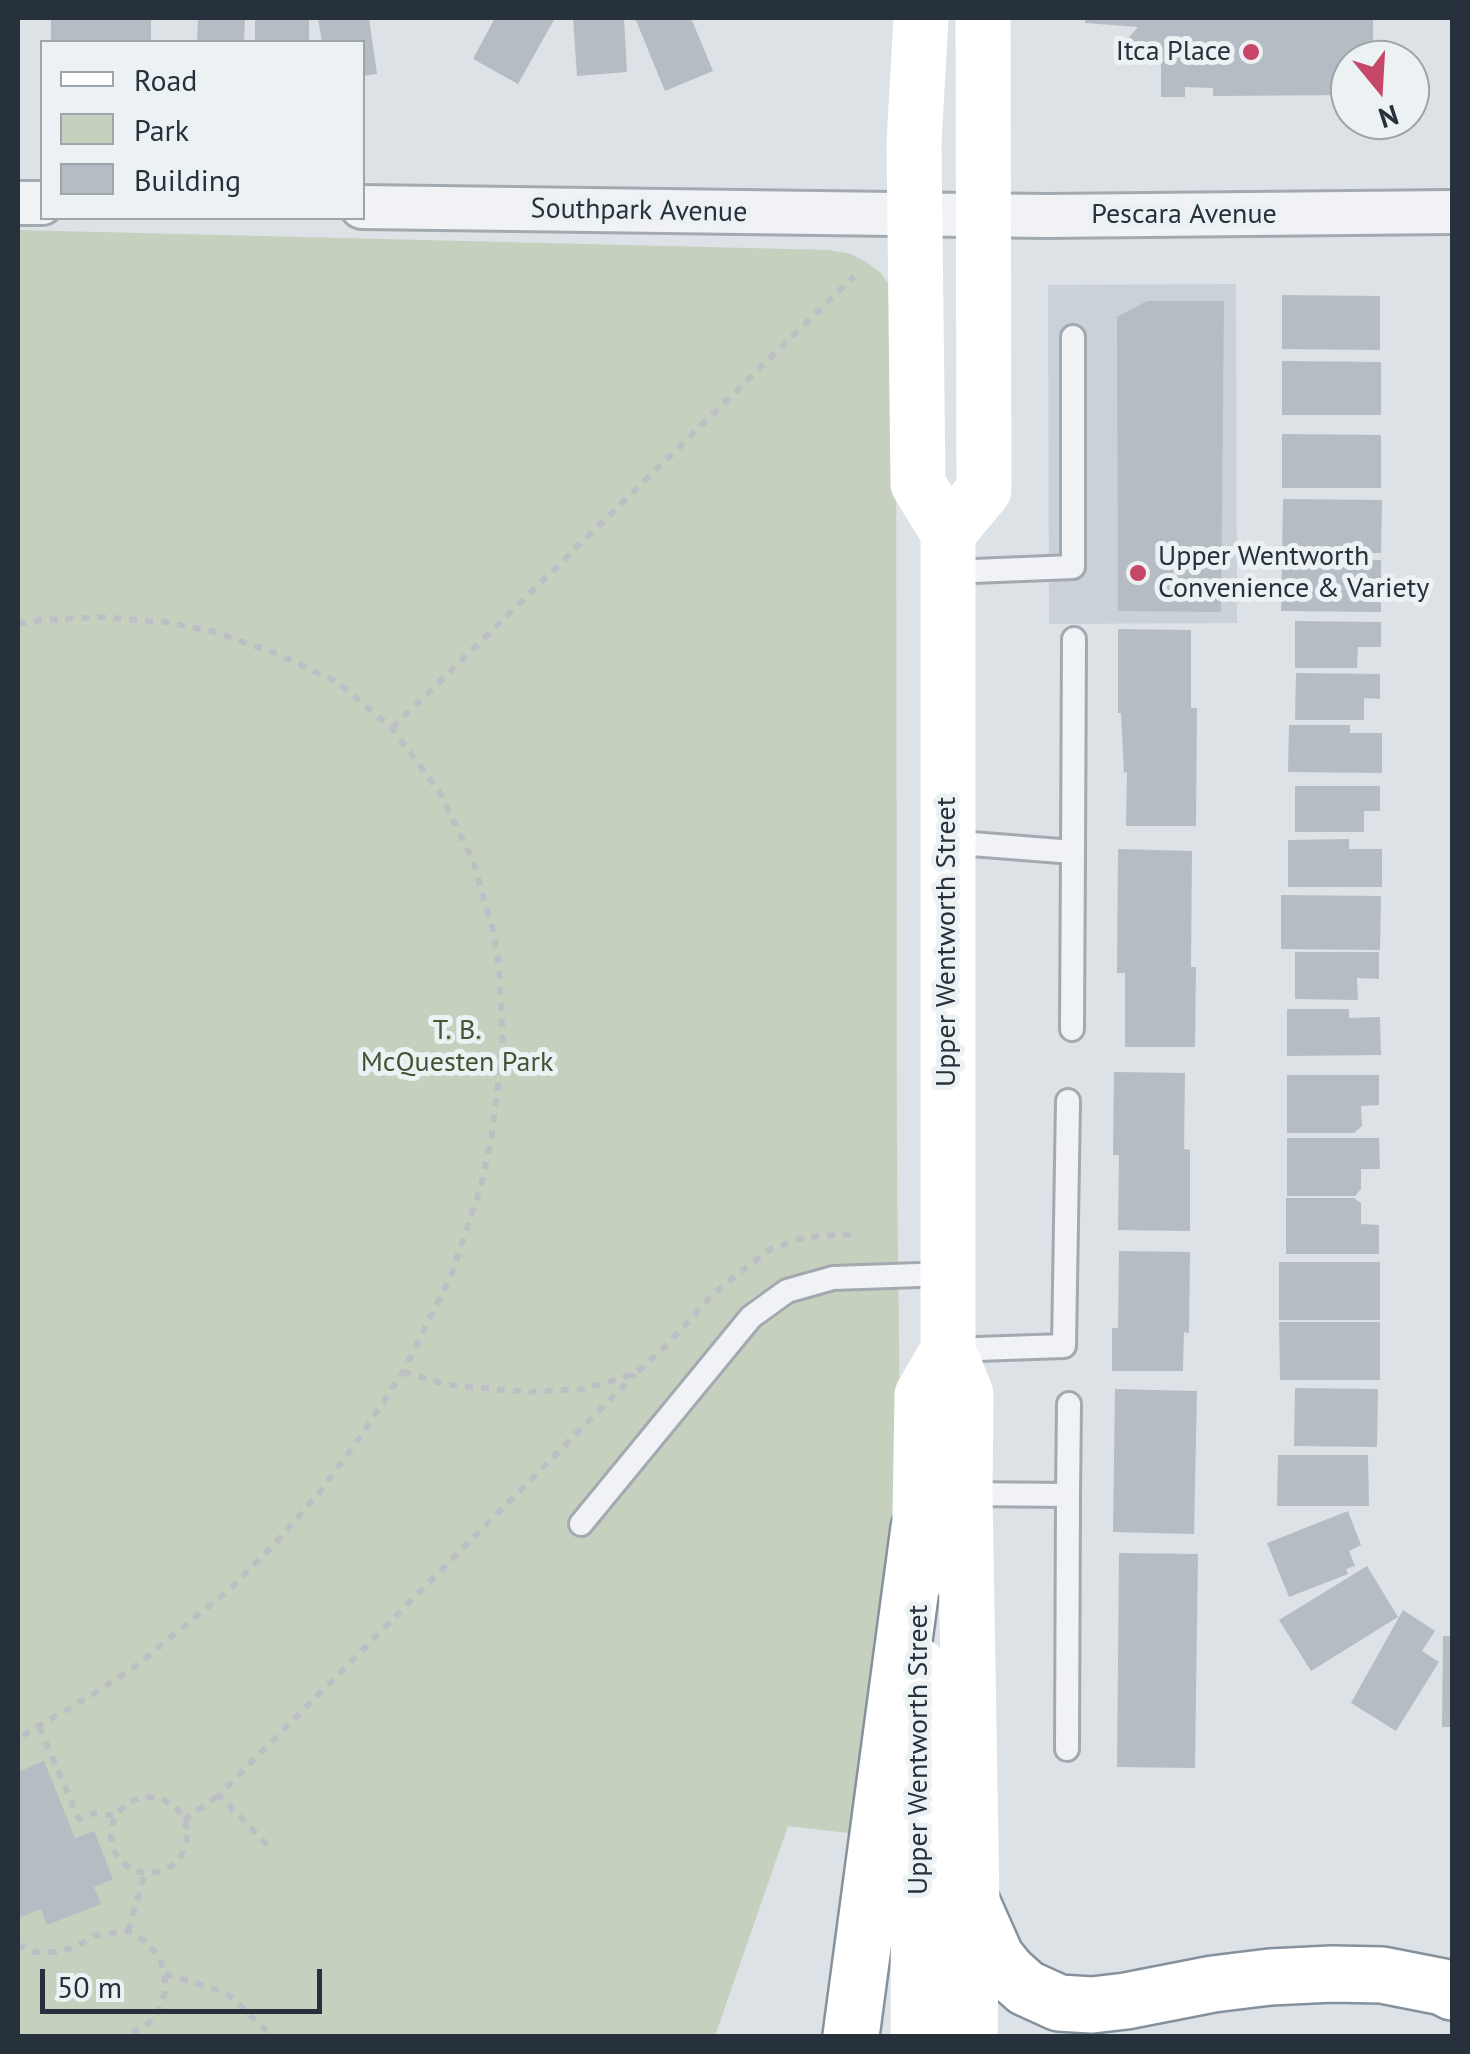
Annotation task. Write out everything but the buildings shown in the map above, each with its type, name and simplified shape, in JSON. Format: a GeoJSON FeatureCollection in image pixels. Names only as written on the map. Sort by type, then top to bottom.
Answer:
{"type":"FeatureCollection","features":[{"type":"Feature","properties":{"kind":"main road"},"geometry":{"type":"LineString","coordinates":[[921,18],[914,143],[918,484],[948,552]]}},
{"type":"Feature","properties":{"kind":"main road"},"geometry":{"type":"LineString","coordinates":[[948,552],[984,490],[983,18]]}},
{"type":"Feature","properties":{"kind":"main road","name":"Upper Wentworth Street"},"geometry":{"type":"LineString","coordinates":[[948,552],[948,1350],[966,1394],[970,2036]]}},
{"type":"Feature","properties":{"kind":"main road","name":"Upper Wentworth Street"},"geometry":{"type":"LineString","coordinates":[[918,2036],[922,1394],[948,1350]]}},
{"type":"Feature","properties":{"kind":"main road"},"geometry":{"type":"LineString","coordinates":[[851,2036],[919,1528]]}},
{"type":"Feature","properties":{"kind":"main road"},"geometry":{"type":"LineString","coordinates":[[972,1903],[996,1958],[1008,1972],[1026,1988],[1060,2002],[1092,2005],[1270,1976],[1332,1974],[1382,1975],[1452,1992]]}},
{"type":"Feature","properties":{"kind":"main road"},"geometry":{"type":"LineString","coordinates":[[1118,2036],[1264,2009],[1344,2005],[1403,2010],[1452,2020]]}},
{"type":"Feature","properties":{"kind":"street","name":"Southpark Avenue"},"geometry":{"type":"LineString","coordinates":[[365,206],[915,215]]}},
{"type":"Feature","properties":{"kind":"street","name":"Pescara Avenue"},"geometry":{"type":"LineString","coordinates":[[915,215],[1452,212]]}},
{"type":"Feature","properties":{"kind":"lane"},"geometry":{"type":"LineString","coordinates":[[948,552],[1072,567],[1072,337]]}},
{"type":"Feature","properties":{"kind":"lane"},"geometry":{"type":"LineString","coordinates":[[1072,1029],[1074,639]]}},
{"type":"Feature","properties":{"kind":"lane"},"geometry":{"type":"LineString","coordinates":[[946,842],[1073,852]]}},
{"type":"Feature","properties":{"kind":"lane"},"geometry":{"type":"LineString","coordinates":[[948,1350],[1064,1346],[1068,1101]]}},
{"type":"Feature","properties":{"kind":"lane"},"geometry":{"type":"LineString","coordinates":[[580,1524],[750,1318],[786,1291],[833,1278],[948,1274]]}},
{"type":"Feature","properties":{"kind":"lane"},"geometry":{"type":"LineString","coordinates":[[1067,1749],[1069,1404]]}},
{"type":"Feature","properties":{"kind":"lane"},"geometry":{"type":"LineString","coordinates":[[965,1494],[1068,1496]]}},
{"type":"Feature","properties":{"kind":"path"},"geometry":{"type":"LineString","coordinates":[[392,728],[854,276]]}},
{"type":"Feature","properties":{"kind":"path"},"geometry":{"type":"LineString","coordinates":[[18,624],[98,618],[165,622],[212,631],[272,652],[338,682],[392,728],[440,793],[473,861],[493,930],[503,1044],[481,1186],[452,1276],[402,1372],[360,1436],[278,1542],[231,1588],[137,1665],[18,1738]]}},
{"type":"Feature","properties":{"kind":"path"},"geometry":{"type":"LineString","coordinates":[[184,1820],[219,1795],[720,1288],[770,1249],[806,1236],[854,1234]]}},
{"type":"Feature","properties":{"kind":"path"},"geometry":{"type":"LineString","coordinates":[[402,1372],[448,1385],[530,1392],[583,1388],[635,1374]]}},
{"type":"Feature","properties":{"kind":"path"},"geometry":{"type":"LineString","coordinates":[[39,1727],[79,1820],[94,1813],[115,1816]]}},
{"type":"Feature","properties":{"kind":"path"},"geometry":{"type":"LineString","coordinates":[[219,1795],[268,1845]]}},
{"type":"Feature","properties":{"kind":"path"},"geometry":{"type":"LineString","coordinates":[[158,1798],[179,1811],[187,1832],[180,1858],[158,1872],[145,1874],[122,1863],[114,1852],[111,1828],[115,1816],[134,1800],[158,1798]]}},
{"type":"Feature","properties":{"kind":"path"},"geometry":{"type":"LineString","coordinates":[[128,1932],[145,1874]]}},
{"type":"Feature","properties":{"kind":"path"},"geometry":{"type":"LineString","coordinates":[[18,1945],[36,1952],[56,1952],[76,1947],[94,1936],[128,1932],[148,1943],[159,1957],[164,1992],[148,2024],[126,2036]]}},
{"type":"Feature","properties":{"kind":"path"},"geometry":{"type":"LineString","coordinates":[[164,1974],[230,1996],[272,2036]]}},
{"type":"Feature","properties":{"kind":"shaded area"},"geometry":{"type":"Polygon","coordinates":[[[1236,284],[1237,623],[1049,624],[1048,285],[1236,284]]]}},
{"type":"Feature","properties":{"kind":"green space","name":"T. B. McQuesten Park"},"geometry":{"type":"Polygon","coordinates":[[[18,230],[829,250],[866,262],[889,285],[896,315],[900,1427],[889,1557],[857,1834],[788,1826],[715,2036],[18,2036],[18,230]]]}},
{"type":"Feature","properties":{"kind":"place","name":"Itca Place"},"geometry":{"type":"Point","coordinates":[1251,52]}},
{"type":"Feature","properties":{"kind":"place","name":"Upper Wentworth Convenience & Variety"},"geometry":{"type":"Point","coordinates":[1138,573]}}]}
